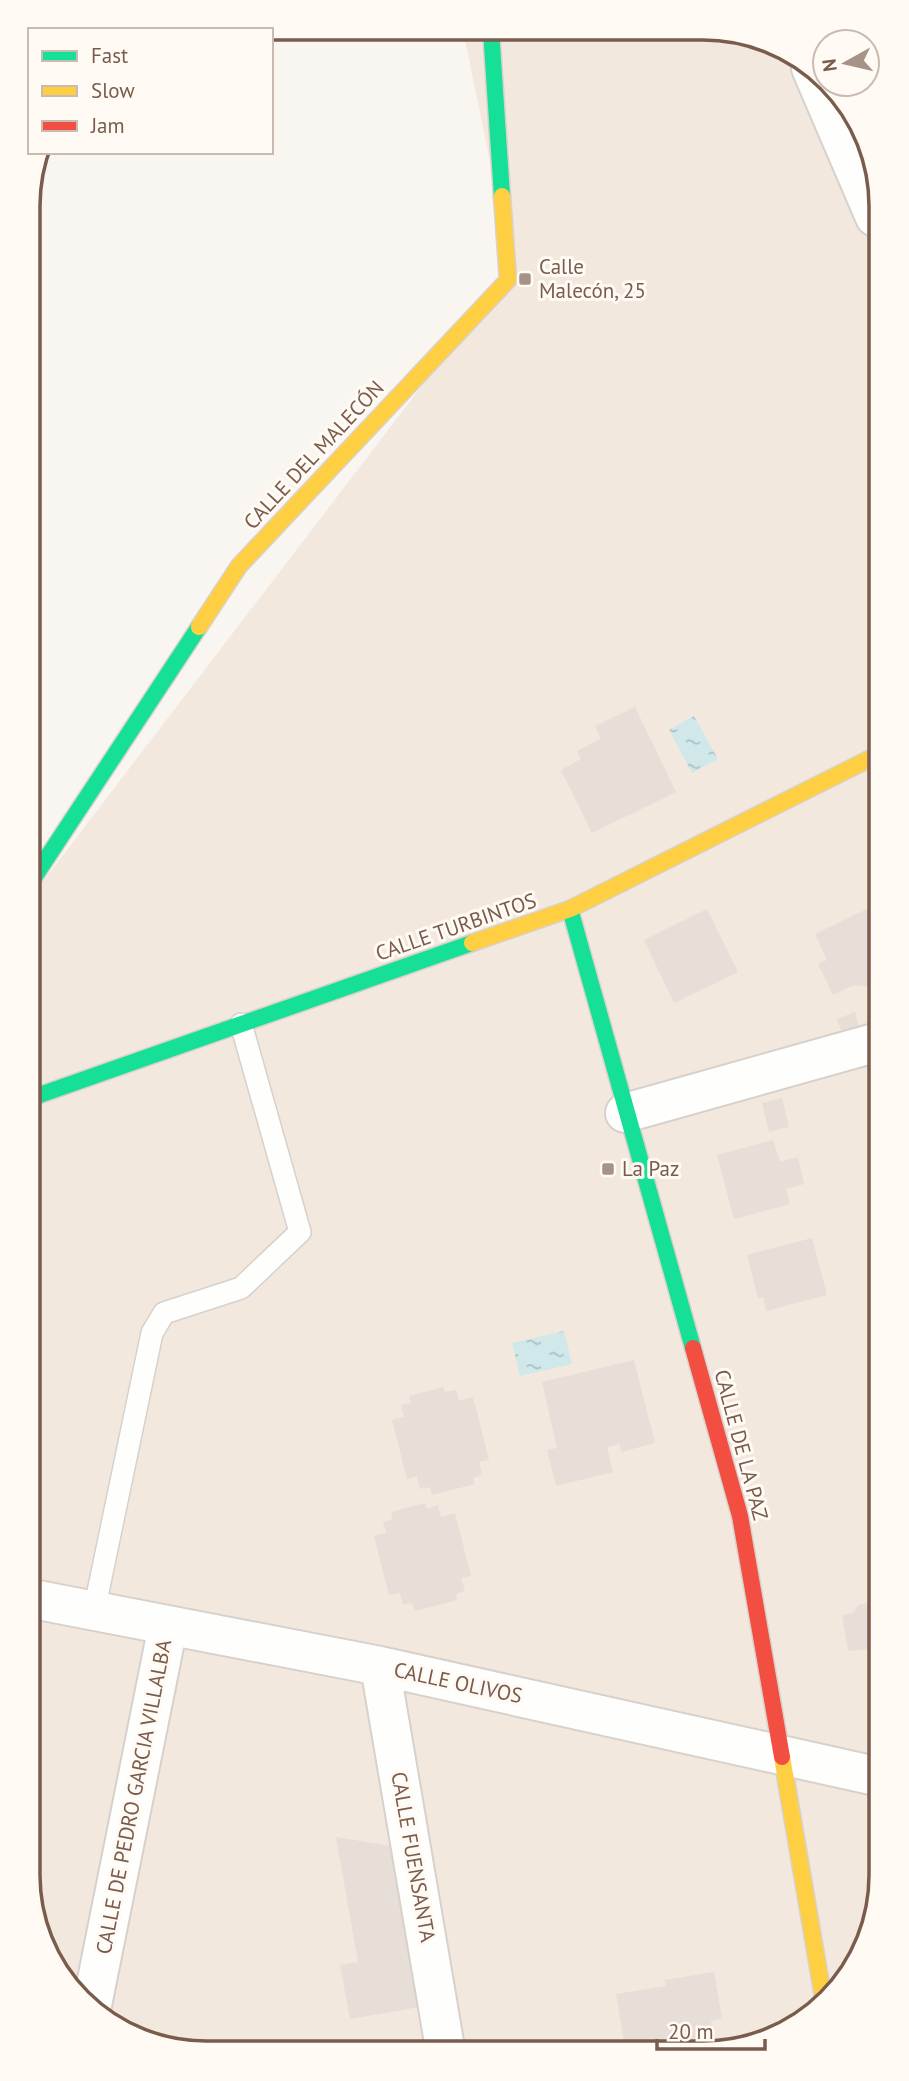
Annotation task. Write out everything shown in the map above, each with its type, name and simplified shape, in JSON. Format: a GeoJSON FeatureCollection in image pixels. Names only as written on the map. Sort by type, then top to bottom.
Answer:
{"type":"FeatureCollection","features":[{"type":"Feature","properties":{"kind":"street","name":"CALLE DEL MALECÓN"},"geometry":{"type":"LineString","coordinates":[[41,867],[239,566],[508,279],[492,40]]}},
{"type":"Feature","properties":{"kind":"street"},"geometry":{"type":"LineString","coordinates":[[824,98],[869,202]]}},
{"type":"Feature","properties":{"kind":"street","name":"CALLE TURBINTOS"},"geometry":{"type":"LineString","coordinates":[[40,1095],[570,909],[869,759]]}},
{"type":"Feature","properties":{"kind":"street","name":"CALLE DE LA PAZ"},"geometry":{"type":"LineString","coordinates":[[570,909],[740,1516],[822,1990]]}},
{"type":"Feature","properties":{"kind":"street"},"geometry":{"type":"LineString","coordinates":[[625,1113],[869,1045]]}},
{"type":"Feature","properties":{"kind":"street","name":"CALLE OLIVOS"},"geometry":{"type":"LineString","coordinates":[[40,1600],[380,1666],[868,1774]]}},
{"type":"Feature","properties":{"kind":"street","name":"CALLE DE PEDRO GARCIA VILLALBA"},"geometry":{"type":"LineString","coordinates":[[94,1997],[168,1626]]}},
{"type":"Feature","properties":{"kind":"street","name":"CALLE FUENSANTA"},"geometry":{"type":"LineString","coordinates":[[380,1666],[444,2041]]}},
{"type":"Feature","properties":{"kind":"lane"},"geometry":{"type":"LineString","coordinates":[[94,1611],[152,1333],[164,1313],[241,1288],[300,1232],[242,1024]]}},
{"type":"Feature","properties":{"kind":"shaded area"},"geometry":{"type":"Polygon","coordinates":[[[465,40],[703,40],[735,43],[776,57],[811,80],[811,98],[828,98],[847,123],[863,163],[869,206],[868,1886],[863,1918],[847,1958],[835,1976],[812,2000],[786,2019],[746,2035],[703,2041],[206,2041],[174,2038],[133,2024],[97,2000],[74,1976],[62,1958],[46,1918],[40,1875],[41,884],[512,268],[465,40]]]}},
{"type":"Feature","properties":{"kind":"water"},"geometry":{"type":"Polygon","coordinates":[[[694,716],[718,759],[692,773],[669,730],[694,716]]]}},
{"type":"Feature","properties":{"kind":"water"},"geometry":{"type":"Polygon","coordinates":[[[564,1331],[572,1364],[520,1376],[512,1343],[564,1331]]]}},
{"type":"Feature","properties":{"kind":"building"},"geometry":{"type":"Polygon","coordinates":[[[635,707],[676,792],[592,833],[561,770],[581,759],[577,751],[601,739],[595,726],[635,707]]]}},
{"type":"Feature","properties":{"kind":"building"},"geometry":{"type":"Polygon","coordinates":[[[707,909],[738,972],[674,1003],[644,940],[707,909]]]}},
{"type":"Feature","properties":{"kind":"building"},"geometry":{"type":"Polygon","coordinates":[[[867,909],[869,987],[854,985],[833,995],[818,964],[827,960],[815,934],[867,909]]]}},
{"type":"Feature","properties":{"kind":"building"},"geometry":{"type":"Polygon","coordinates":[[[855,1012],[860,1030],[843,1035],[837,1019],[855,1012]]]}},
{"type":"Feature","properties":{"kind":"building"},"geometry":{"type":"Polygon","coordinates":[[[782,1098],[789,1127],[769,1132],[762,1103],[782,1098]]]}},
{"type":"Feature","properties":{"kind":"building"},"geometry":{"type":"Polygon","coordinates":[[[773,1140],[780,1162],[798,1157],[804,1184],[786,1189],[790,1204],[734,1219],[717,1155],[773,1140]]]}},
{"type":"Feature","properties":{"kind":"building"},"geometry":{"type":"Polygon","coordinates":[[[812,1238],[827,1295],[766,1311],[763,1297],[758,1298],[747,1255],[812,1238]]]}},
{"type":"Feature","properties":{"kind":"building"},"geometry":{"type":"Polygon","coordinates":[[[634,1360],[655,1443],[621,1452],[620,1444],[607,1447],[613,1472],[556,1486],[547,1450],[557,1448],[542,1382],[634,1360]]]}},
{"type":"Feature","properties":{"kind":"building"},"geometry":{"type":"Polygon","coordinates":[[[444,1387],[444,1392],[456,1390],[459,1401],[473,1397],[489,1460],[479,1462],[482,1475],[473,1478],[475,1484],[432,1495],[430,1487],[420,1489],[417,1476],[407,1479],[392,1420],[404,1417],[401,1405],[411,1403],[409,1396],[444,1387]]]}},
{"type":"Feature","properties":{"kind":"building"},"geometry":{"type":"Polygon","coordinates":[[[425,1503],[427,1509],[438,1505],[441,1517],[455,1513],[471,1576],[461,1578],[465,1591],[456,1594],[457,1600],[415,1611],[412,1603],[403,1605],[400,1593],[389,1595],[374,1536],[386,1533],[383,1522],[393,1519],[391,1512],[425,1503]]]}},
{"type":"Feature","properties":{"kind":"building"},"geometry":{"type":"Polygon","coordinates":[[[868,1603],[868,1649],[848,1651],[842,1615],[853,1613],[858,1605],[868,1603]]]}},
{"type":"Feature","properties":{"kind":"building"},"geometry":{"type":"Polygon","coordinates":[[[336,1837],[403,1848],[431,2005],[350,2019],[340,1965],[358,1962],[336,1837]]]}},
{"type":"Feature","properties":{"kind":"building"},"geometry":{"type":"Polygon","coordinates":[[[714,1972],[722,2019],[711,2021],[714,2040],[624,2041],[616,1994],[666,1986],[664,1980],[714,1972]]]}},
{"type":"Feature","properties":{"kind":"traffic: fast"},"geometry":{"type":"LineString","coordinates":[[492,40],[502,196]]}},
{"type":"Feature","properties":{"kind":"traffic: fast"},"geometry":{"type":"LineString","coordinates":[[41,867],[199,627]]}},
{"type":"Feature","properties":{"kind":"traffic: fast"},"geometry":{"type":"LineString","coordinates":[[570,909],[693,1348]]}},
{"type":"Feature","properties":{"kind":"traffic: fast"},"geometry":{"type":"LineString","coordinates":[[40,1095],[472,943]]}},
{"type":"Feature","properties":{"kind":"traffic: slow"},"geometry":{"type":"LineString","coordinates":[[199,627],[239,566],[508,280],[502,196]]}},
{"type":"Feature","properties":{"kind":"traffic: slow"},"geometry":{"type":"LineString","coordinates":[[472,943],[570,909],[869,759]]}},
{"type":"Feature","properties":{"kind":"traffic: slow"},"geometry":{"type":"LineString","coordinates":[[782,1757],[822,1990]]}},
{"type":"Feature","properties":{"kind":"traffic: jam"},"geometry":{"type":"LineString","coordinates":[[693,1348],[740,1516],[782,1757]]}},
{"type":"Feature","properties":{"kind":"place","name":"Calle Malecón, 25"},"geometry":{"type":"Point","coordinates":[525,279]}},
{"type":"Feature","properties":{"kind":"place","name":"La Paz"},"geometry":{"type":"Point","coordinates":[608,1169]}}]}
